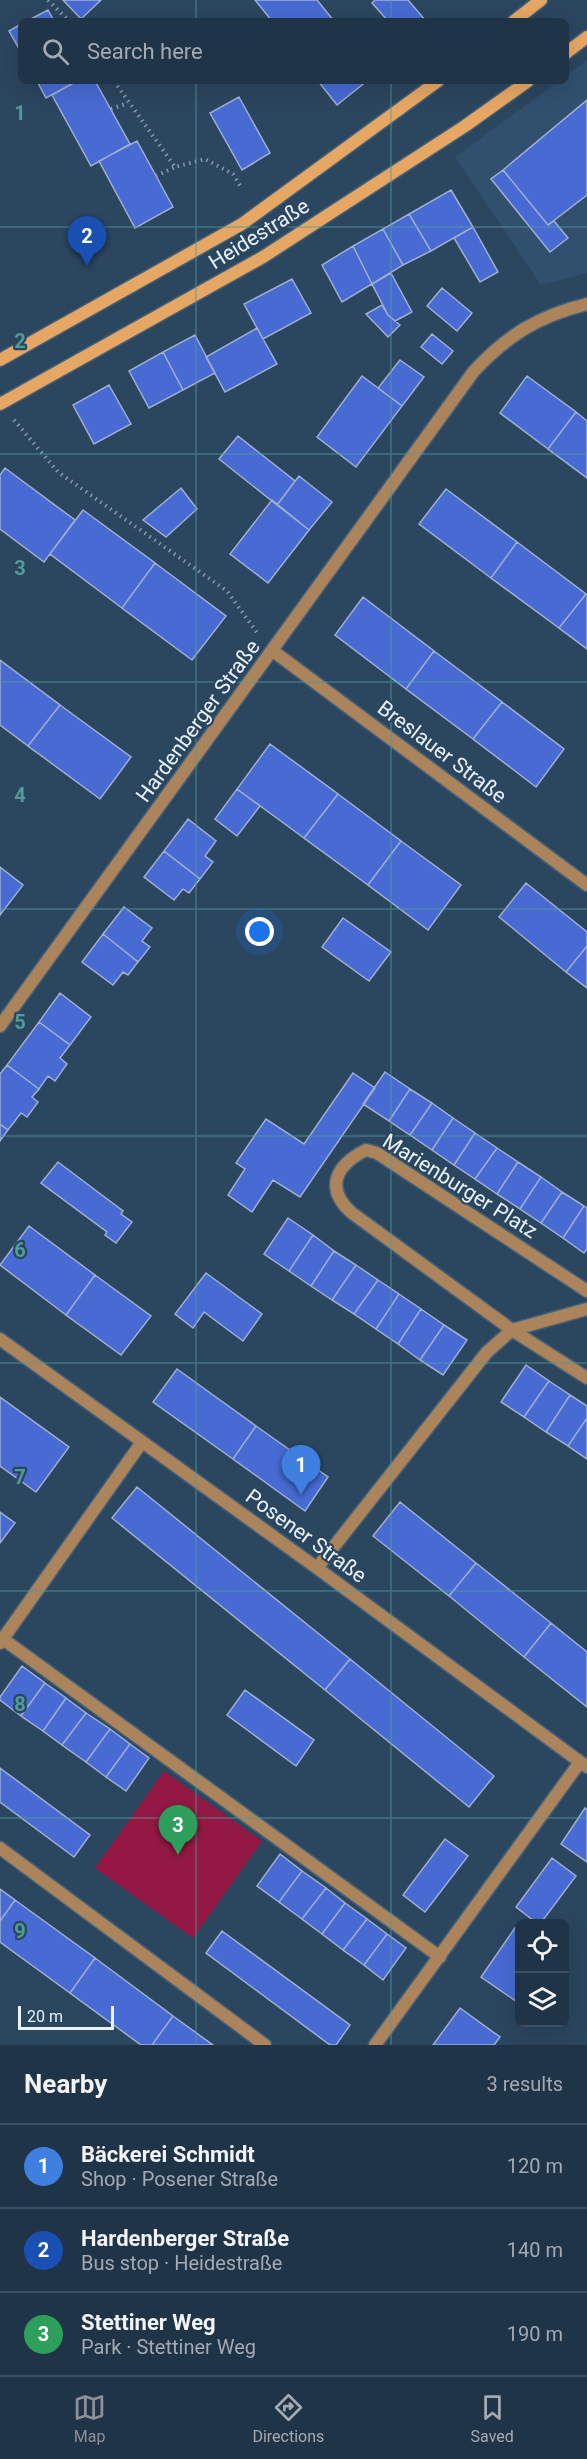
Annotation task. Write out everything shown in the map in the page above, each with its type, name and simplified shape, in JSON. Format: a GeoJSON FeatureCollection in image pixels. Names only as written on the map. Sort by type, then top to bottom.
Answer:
{"type":"FeatureCollection","features":[{"type":"Feature","properties":{"kind":"main road"},"geometry":{"type":"LineString","coordinates":[[518,18],[541,0]]}},
{"type":"Feature","properties":{"kind":"main road"},"geometry":{"type":"LineString","coordinates":[[569,51],[587,37]]}},
{"type":"Feature","properties":{"kind":"main road","name":"Heidestraße"},"geometry":{"type":"LineString","coordinates":[[0,360],[242,224],[434,84]]}},
{"type":"Feature","properties":{"kind":"main road","name":"Heidestraße"},"geometry":{"type":"LineString","coordinates":[[0,404],[263,257],[465,126],[524,84]]}},
{"type":"Feature","properties":{"kind":"street","name":"Hardenberger Straße"},"geometry":{"type":"LineString","coordinates":[[0,1026],[474,371],[492,352],[534,322],[587,304]]}},
{"type":"Feature","properties":{"kind":"street","name":"Breslauer Straße"},"geometry":{"type":"LineString","coordinates":[[274,649],[587,885]]}},
{"type":"Feature","properties":{"kind":"street","name":"Marienburger Platz"},"geometry":{"type":"LineString","coordinates":[[587,1291],[377,1153],[366,1150],[352,1157],[342,1166],[337,1179],[336,1192],[343,1204],[512,1330],[587,1378]]}},
{"type":"Feature","properties":{"kind":"street"},"geometry":{"type":"LineString","coordinates":[[317,1568],[487,1352],[512,1330],[587,1309]]}},
{"type":"Feature","properties":{"kind":"street","name":"Posener Straße"},"geometry":{"type":"LineString","coordinates":[[0,1339],[583,1764]]}},
{"type":"Feature","properties":{"kind":"street"},"geometry":{"type":"LineString","coordinates":[[142,1442],[1,1641],[440,1957]]}},
{"type":"Feature","properties":{"kind":"street"},"geometry":{"type":"LineString","coordinates":[[375,2045],[583,1764]]}},
{"type":"Feature","properties":{"kind":"street"},"geometry":{"type":"LineString","coordinates":[[0,1848],[265,2045]]}},
{"type":"Feature","properties":{"kind":"path"},"geometry":{"type":"LineString","coordinates":[[48,0],[66,18]]}},
{"type":"Feature","properties":{"kind":"path"},"geometry":{"type":"LineString","coordinates":[[116,84],[175,167]]}},
{"type":"Feature","properties":{"kind":"path"},"geometry":{"type":"LineString","coordinates":[[111,109],[128,103]]}},
{"type":"Feature","properties":{"kind":"path"},"geometry":{"type":"LineString","coordinates":[[156,176],[175,167],[205,159],[232,174],[242,189]]}},
{"type":"Feature","properties":{"kind":"path"},"geometry":{"type":"LineString","coordinates":[[14,419],[58,472],[228,591],[256,632],[274,649]]}},
{"type":"Feature","properties":{"kind":"shaded area"},"geometry":{"type":"Polygon","coordinates":[[[587,60],[587,273],[541,285],[455,157],[555,84],[569,84],[569,74],[587,60]]]}},
{"type":"Feature","properties":{"kind":"shaded area"},"geometry":{"type":"Polygon","coordinates":[[[164,1771],[262,1841],[193,1938],[95,1868],[164,1771]]]}},
{"type":"Feature","properties":{"kind":"building"},"geometry":{"type":"Polygon","coordinates":[[[63,0],[101,0],[82,18],[63,0]]]}},
{"type":"Feature","properties":{"kind":"building"},"geometry":{"type":"Polygon","coordinates":[[[255,0],[317,0],[332,18],[270,18],[255,0]]]}},
{"type":"Feature","properties":{"kind":"building"},"geometry":{"type":"Polygon","coordinates":[[[375,0],[408,0],[423,18],[385,18],[372,3],[375,0]]]}},
{"type":"Feature","properties":{"kind":"building"},"geometry":{"type":"Polygon","coordinates":[[[48,10],[52,18],[33,18],[48,10]]]}},
{"type":"Feature","properties":{"kind":"building"},"geometry":{"type":"Polygon","coordinates":[[[18,26],[18,47],[9,31],[18,26]]]}},
{"type":"Feature","properties":{"kind":"building"},"geometry":{"type":"Polygon","coordinates":[[[39,84],[72,84],[46,98],[39,84]]]}},
{"type":"Feature","properties":{"kind":"building"},"geometry":{"type":"Polygon","coordinates":[[[72,84],[97,84],[130,144],[91,166],[52,95],[72,84]]]}},
{"type":"Feature","properties":{"kind":"building"},"geometry":{"type":"Polygon","coordinates":[[[320,84],[363,84],[337,105],[320,84]]]}},
{"type":"Feature","properties":{"kind":"building"},"geometry":{"type":"Polygon","coordinates":[[[239,97],[270,153],[242,170],[210,113],[239,97]]]}},
{"type":"Feature","properties":{"kind":"building"},"geometry":{"type":"Polygon","coordinates":[[[587,100],[587,195],[548,225],[503,170],[587,100]]]}},
{"type":"Feature","properties":{"kind":"building"},"geometry":{"type":"Polygon","coordinates":[[[137,141],[173,207],[135,228],[99,161],[137,141]]]}},
{"type":"Feature","properties":{"kind":"building"},"geometry":{"type":"Polygon","coordinates":[[[503,170],[548,225],[554,221],[568,238],[550,252],[491,179],[503,170]]]}},
{"type":"Feature","properties":{"kind":"building"},"geometry":{"type":"Polygon","coordinates":[[[451,190],[473,227],[431,251],[409,214],[451,190]]]}},
{"type":"Feature","properties":{"kind":"building"},"geometry":{"type":"Polygon","coordinates":[[[409,214],[431,251],[403,265],[383,229],[409,214]]]}},
{"type":"Feature","properties":{"kind":"building"},"geometry":{"type":"Polygon","coordinates":[[[473,227],[498,272],[480,282],[454,238],[473,227]]]}},
{"type":"Feature","properties":{"kind":"building"},"geometry":{"type":"Polygon","coordinates":[[[383,229],[403,265],[372,284],[353,246],[383,229]]]}},
{"type":"Feature","properties":{"kind":"building"},"geometry":{"type":"Polygon","coordinates":[[[353,246],[372,284],[342,302],[322,265],[353,246]]]}},
{"type":"Feature","properties":{"kind":"building"},"geometry":{"type":"Polygon","coordinates":[[[391,273],[412,312],[395,321],[388,315],[372,284],[391,273]]]}},
{"type":"Feature","properties":{"kind":"building"},"geometry":{"type":"Polygon","coordinates":[[[292,279],[311,313],[263,339],[244,304],[292,279]]]}},
{"type":"Feature","properties":{"kind":"building"},"geometry":{"type":"Polygon","coordinates":[[[442,288],[472,313],[457,331],[427,306],[442,288]]]}},
{"type":"Feature","properties":{"kind":"building"},"geometry":{"type":"Polygon","coordinates":[[[382,305],[388,315],[400,325],[388,337],[366,314],[382,305]]]}},
{"type":"Feature","properties":{"kind":"building"},"geometry":{"type":"Polygon","coordinates":[[[257,328],[277,364],[225,392],[206,357],[257,328]]]}},
{"type":"Feature","properties":{"kind":"building"},"geometry":{"type":"Polygon","coordinates":[[[432,334],[453,351],[442,364],[421,347],[432,334]]]}},
{"type":"Feature","properties":{"kind":"building"},"geometry":{"type":"Polygon","coordinates":[[[195,335],[215,373],[183,390],[163,352],[195,335]]]}},
{"type":"Feature","properties":{"kind":"building"},"geometry":{"type":"Polygon","coordinates":[[[163,352],[183,390],[149,408],[129,371],[163,352]]]}},
{"type":"Feature","properties":{"kind":"building"},"geometry":{"type":"Polygon","coordinates":[[[400,360],[424,377],[402,406],[378,388],[400,360]]]}},
{"type":"Feature","properties":{"kind":"building"},"geometry":{"type":"Polygon","coordinates":[[[362,376],[402,406],[356,467],[317,437],[362,376]]]}},
{"type":"Feature","properties":{"kind":"building"},"geometry":{"type":"Polygon","coordinates":[[[527,376],[576,412],[548,449],[500,413],[527,376]]]}},
{"type":"Feature","properties":{"kind":"building"},"geometry":{"type":"Polygon","coordinates":[[[109,385],[131,424],[94,444],[73,405],[109,385]]]}},
{"type":"Feature","properties":{"kind":"building"},"geometry":{"type":"Polygon","coordinates":[[[576,412],[587,421],[587,478],[548,449],[576,412]]]}},
{"type":"Feature","properties":{"kind":"building"},"geometry":{"type":"Polygon","coordinates":[[[238,436],[295,481],[277,505],[219,459],[238,436]]]}},
{"type":"Feature","properties":{"kind":"building"},"geometry":{"type":"Polygon","coordinates":[[[5,468],[75,520],[44,562],[0,529],[0,475],[5,468]]]}},
{"type":"Feature","properties":{"kind":"building"},"geometry":{"type":"Polygon","coordinates":[[[299,476],[332,502],[309,530],[277,505],[299,476]]]}},
{"type":"Feature","properties":{"kind":"building"},"geometry":{"type":"Polygon","coordinates":[[[181,488],[197,509],[166,537],[143,520],[181,488]]]}},
{"type":"Feature","properties":{"kind":"building"},"geometry":{"type":"Polygon","coordinates":[[[446,489],[517,542],[491,578],[419,524],[446,489]]]}},
{"type":"Feature","properties":{"kind":"building"},"geometry":{"type":"Polygon","coordinates":[[[272,500],[309,530],[268,583],[230,554],[272,500]]]}},
{"type":"Feature","properties":{"kind":"building"},"geometry":{"type":"Polygon","coordinates":[[[83,510],[155,563],[122,608],[50,554],[83,510]]]}},
{"type":"Feature","properties":{"kind":"building"},"geometry":{"type":"Polygon","coordinates":[[[517,542],[586,594],[559,628],[491,578],[517,542]]]}},
{"type":"Feature","properties":{"kind":"building"},"geometry":{"type":"Polygon","coordinates":[[[155,563],[226,616],[192,660],[122,608],[155,563]]]}},
{"type":"Feature","properties":{"kind":"building"},"geometry":{"type":"Polygon","coordinates":[[[587,595],[587,649],[559,628],[587,595]]]}},
{"type":"Feature","properties":{"kind":"building"},"geometry":{"type":"Polygon","coordinates":[[[363,597],[434,651],[406,689],[335,635],[363,597]]]}},
{"type":"Feature","properties":{"kind":"building"},"geometry":{"type":"Polygon","coordinates":[[[434,651],[502,702],[473,739],[406,689],[434,651]]]}},
{"type":"Feature","properties":{"kind":"building"},"geometry":{"type":"Polygon","coordinates":[[[0,660],[60,705],[28,746],[0,725],[0,660]]]}},
{"type":"Feature","properties":{"kind":"building"},"geometry":{"type":"Polygon","coordinates":[[[502,702],[564,749],[536,787],[473,739],[502,702]]]}},
{"type":"Feature","properties":{"kind":"building"},"geometry":{"type":"Polygon","coordinates":[[[60,705],[131,757],[100,799],[28,746],[60,705]]]}},
{"type":"Feature","properties":{"kind":"building"},"geometry":{"type":"Polygon","coordinates":[[[270,744],[338,794],[304,838],[237,789],[270,744]]]}},
{"type":"Feature","properties":{"kind":"building"},"geometry":{"type":"Polygon","coordinates":[[[237,789],[260,806],[237,836],[215,819],[237,789]]]}},
{"type":"Feature","properties":{"kind":"building"},"geometry":{"type":"Polygon","coordinates":[[[338,794],[401,841],[368,885],[304,838],[338,794]]]}},
{"type":"Feature","properties":{"kind":"building"},"geometry":{"type":"Polygon","coordinates":[[[188,819],[216,841],[205,856],[213,862],[200,879],[164,851],[188,819]]]}},
{"type":"Feature","properties":{"kind":"building"},"geometry":{"type":"Polygon","coordinates":[[[401,841],[461,885],[428,930],[368,885],[401,841]]]}},
{"type":"Feature","properties":{"kind":"building"},"geometry":{"type":"Polygon","coordinates":[[[164,851],[200,879],[189,893],[183,889],[174,900],[144,877],[164,851]]]}},
{"type":"Feature","properties":{"kind":"building"},"geometry":{"type":"Polygon","coordinates":[[[0,867],[23,885],[0,915],[0,867]]]}},
{"type":"Feature","properties":{"kind":"building"},"geometry":{"type":"Polygon","coordinates":[[[526,883],[587,932],[587,946],[566,972],[499,917],[526,883]]]}},
{"type":"Feature","properties":{"kind":"building"},"geometry":{"type":"Polygon","coordinates":[[[124,907],[152,928],[142,941],[150,947],[138,962],[103,934],[124,907]]]}},
{"type":"Feature","properties":{"kind":"building"},"geometry":{"type":"Polygon","coordinates":[[[343,918],[391,952],[369,981],[322,947],[343,918]]]}},
{"type":"Feature","properties":{"kind":"building"},"geometry":{"type":"Polygon","coordinates":[[[103,934],[138,962],[128,975],[123,972],[113,985],[82,962],[103,934]]]}},
{"type":"Feature","properties":{"kind":"building"},"geometry":{"type":"Polygon","coordinates":[[[587,946],[587,988],[566,972],[587,946]]]}},
{"type":"Feature","properties":{"kind":"building"},"geometry":{"type":"Polygon","coordinates":[[[60,993],[91,1017],[70,1045],[39,1022],[60,993]]]}},
{"type":"Feature","properties":{"kind":"building"},"geometry":{"type":"Polygon","coordinates":[[[39,1022],[70,1045],[60,1058],[67,1064],[55,1081],[48,1076],[39,1089],[7,1065],[39,1022]]]}},
{"type":"Feature","properties":{"kind":"building"},"geometry":{"type":"Polygon","coordinates":[[[7,1065],[39,1089],[32,1097],[38,1102],[27,1117],[21,1113],[8,1130],[0,1124],[0,1074],[7,1065]]]}},
{"type":"Feature","properties":{"kind":"building"},"geometry":{"type":"Polygon","coordinates":[[[385,1072],[410,1089],[389,1121],[363,1104],[385,1072]]]}},
{"type":"Feature","properties":{"kind":"building"},"geometry":{"type":"Polygon","coordinates":[[[353,1073],[375,1088],[300,1197],[273,1180],[252,1212],[228,1195],[245,1169],[236,1163],[266,1119],[304,1144],[353,1073]]]}},
{"type":"Feature","properties":{"kind":"building"},"geometry":{"type":"Polygon","coordinates":[[[410,1089],[432,1103],[410,1135],[389,1121],[410,1089]]]}},
{"type":"Feature","properties":{"kind":"building"},"geometry":{"type":"Polygon","coordinates":[[[432,1103],[453,1118],[432,1150],[410,1135],[432,1103]]]}},
{"type":"Feature","properties":{"kind":"building"},"geometry":{"type":"Polygon","coordinates":[[[453,1118],[475,1133],[454,1165],[432,1150],[453,1118]]]}},
{"type":"Feature","properties":{"kind":"building"},"geometry":{"type":"Polygon","coordinates":[[[0,1124],[8,1130],[0,1141],[0,1124]]]}},
{"type":"Feature","properties":{"kind":"building"},"geometry":{"type":"Polygon","coordinates":[[[475,1133],[497,1148],[475,1179],[454,1165],[475,1133]]]}},
{"type":"Feature","properties":{"kind":"building"},"geometry":{"type":"Polygon","coordinates":[[[497,1148],[518,1162],[497,1194],[475,1179],[497,1148]]]}},
{"type":"Feature","properties":{"kind":"building"},"geometry":{"type":"Polygon","coordinates":[[[58,1162],[123,1211],[121,1214],[132,1222],[116,1243],[105,1235],[107,1232],[41,1183],[58,1162]]]}},
{"type":"Feature","properties":{"kind":"building"},"geometry":{"type":"Polygon","coordinates":[[[518,1162],[541,1177],[520,1209],[497,1194],[518,1162]]]}},
{"type":"Feature","properties":{"kind":"building"},"geometry":{"type":"Polygon","coordinates":[[[541,1177],[562,1192],[541,1223],[520,1209],[541,1177]]]}},
{"type":"Feature","properties":{"kind":"building"},"geometry":{"type":"Polygon","coordinates":[[[562,1192],[584,1206],[563,1238],[541,1223],[562,1192]]]}},
{"type":"Feature","properties":{"kind":"building"},"geometry":{"type":"Polygon","coordinates":[[[584,1206],[587,1208],[587,1249],[584,1253],[563,1238],[584,1206]]]}},
{"type":"Feature","properties":{"kind":"building"},"geometry":{"type":"Polygon","coordinates":[[[288,1218],[313,1235],[289,1271],[264,1254],[288,1218]]]}},
{"type":"Feature","properties":{"kind":"building"},"geometry":{"type":"Polygon","coordinates":[[[29,1226],[95,1275],[66,1315],[0,1265],[29,1226]]]}},
{"type":"Feature","properties":{"kind":"building"},"geometry":{"type":"Polygon","coordinates":[[[313,1235],[334,1251],[311,1286],[289,1271],[313,1235]]]}},
{"type":"Feature","properties":{"kind":"building"},"geometry":{"type":"Polygon","coordinates":[[[334,1251],[356,1265],[332,1300],[311,1286],[334,1251]]]}},
{"type":"Feature","properties":{"kind":"building"},"geometry":{"type":"Polygon","coordinates":[[[356,1265],[378,1280],[354,1314],[332,1300],[356,1265]]]}},
{"type":"Feature","properties":{"kind":"building"},"geometry":{"type":"Polygon","coordinates":[[[206,1273],[262,1314],[243,1341],[204,1312],[193,1328],[175,1314],[206,1273]]]}},
{"type":"Feature","properties":{"kind":"building"},"geometry":{"type":"Polygon","coordinates":[[[95,1275],[151,1316],[121,1355],[66,1315],[95,1275]]]}},
{"type":"Feature","properties":{"kind":"building"},"geometry":{"type":"Polygon","coordinates":[[[378,1280],[399,1294],[376,1329],[354,1314],[378,1280]]]}},
{"type":"Feature","properties":{"kind":"building"},"geometry":{"type":"Polygon","coordinates":[[[399,1294],[421,1309],[398,1344],[376,1329],[399,1294]]]}},
{"type":"Feature","properties":{"kind":"building"},"geometry":{"type":"Polygon","coordinates":[[[421,1309],[444,1325],[420,1360],[398,1344],[421,1309]]]}},
{"type":"Feature","properties":{"kind":"building"},"geometry":{"type":"Polygon","coordinates":[[[444,1325],[467,1340],[443,1375],[420,1360],[444,1325]]]}},
{"type":"Feature","properties":{"kind":"building"},"geometry":{"type":"Polygon","coordinates":[[[526,1365],[549,1381],[524,1417],[501,1402],[526,1365]]]}},
{"type":"Feature","properties":{"kind":"building"},"geometry":{"type":"Polygon","coordinates":[[[177,1369],[256,1426],[233,1459],[153,1402],[177,1369]]]}},
{"type":"Feature","properties":{"kind":"building"},"geometry":{"type":"Polygon","coordinates":[[[549,1381],[570,1395],[546,1432],[524,1417],[549,1381]]]}},
{"type":"Feature","properties":{"kind":"building"},"geometry":{"type":"Polygon","coordinates":[[[570,1395],[587,1406],[587,1418],[568,1446],[546,1432],[570,1395]]]}},
{"type":"Feature","properties":{"kind":"building"},"geometry":{"type":"Polygon","coordinates":[[[0,1397],[69,1447],[36,1492],[0,1466],[0,1397]]]}},
{"type":"Feature","properties":{"kind":"building"},"geometry":{"type":"Polygon","coordinates":[[[587,1418],[587,1459],[568,1446],[587,1418]]]}},
{"type":"Feature","properties":{"kind":"building"},"geometry":{"type":"Polygon","coordinates":[[[256,1426],[328,1477],[305,1511],[233,1459],[256,1426]]]}},
{"type":"Feature","properties":{"kind":"building"},"geometry":{"type":"Polygon","coordinates":[[[137,1487],[350,1659],[325,1690],[112,1518],[137,1487]]]}},
{"type":"Feature","properties":{"kind":"building"},"geometry":{"type":"Polygon","coordinates":[[[400,1502],[476,1563],[449,1596],[373,1536],[400,1502]]]}},
{"type":"Feature","properties":{"kind":"building"},"geometry":{"type":"Polygon","coordinates":[[[0,1512],[15,1523],[0,1543],[0,1512]]]}},
{"type":"Feature","properties":{"kind":"building"},"geometry":{"type":"Polygon","coordinates":[[[476,1563],[551,1623],[524,1657],[449,1596],[476,1563]]]}},
{"type":"Feature","properties":{"kind":"building"},"geometry":{"type":"Polygon","coordinates":[[[551,1623],[587,1652],[587,1707],[524,1657],[551,1623]]]}},
{"type":"Feature","properties":{"kind":"building"},"geometry":{"type":"Polygon","coordinates":[[[350,1659],[494,1776],[469,1807],[325,1690],[350,1659]]]}},
{"type":"Feature","properties":{"kind":"building"},"geometry":{"type":"Polygon","coordinates":[[[22,1666],[45,1683],[21,1716],[0,1700],[0,1697],[22,1666]]]}},
{"type":"Feature","properties":{"kind":"building"},"geometry":{"type":"Polygon","coordinates":[[[45,1683],[66,1698],[43,1731],[21,1716],[45,1683]]]}},
{"type":"Feature","properties":{"kind":"building"},"geometry":{"type":"Polygon","coordinates":[[[245,1690],[314,1740],[296,1766],[227,1715],[245,1690]]]}},
{"type":"Feature","properties":{"kind":"building"},"geometry":{"type":"Polygon","coordinates":[[[66,1698],[86,1713],[62,1745],[43,1731],[66,1698]]]}},
{"type":"Feature","properties":{"kind":"building"},"geometry":{"type":"Polygon","coordinates":[[[86,1713],[110,1729],[86,1762],[62,1745],[86,1713]]]}},
{"type":"Feature","properties":{"kind":"building"},"geometry":{"type":"Polygon","coordinates":[[[110,1729],[130,1744],[106,1777],[86,1762],[110,1729]]]}},
{"type":"Feature","properties":{"kind":"building"},"geometry":{"type":"Polygon","coordinates":[[[130,1744],[149,1758],[126,1791],[106,1777],[130,1744]]]}},
{"type":"Feature","properties":{"kind":"building"},"geometry":{"type":"Polygon","coordinates":[[[0,1768],[90,1835],[74,1857],[0,1802],[0,1768]]]}},
{"type":"Feature","properties":{"kind":"building"},"geometry":{"type":"Polygon","coordinates":[[[585,1808],[587,1810],[587,1862],[561,1844],[585,1808]]]}},
{"type":"Feature","properties":{"kind":"building"},"geometry":{"type":"Polygon","coordinates":[[[445,1839],[468,1856],[425,1912],[403,1895],[445,1839]]]}},
{"type":"Feature","properties":{"kind":"building"},"geometry":{"type":"Polygon","coordinates":[[[280,1854],[302,1871],[279,1902],[257,1886],[280,1854]]]}},
{"type":"Feature","properties":{"kind":"building"},"geometry":{"type":"Polygon","coordinates":[[[552,1858],[576,1876],[544,1919],[532,1919],[516,1907],[552,1858]]]}},
{"type":"Feature","properties":{"kind":"building"},"geometry":{"type":"Polygon","coordinates":[[[302,1871],[326,1888],[302,1919],[279,1902],[302,1871]]]}},
{"type":"Feature","properties":{"kind":"building"},"geometry":{"type":"Polygon","coordinates":[[[326,1888],[345,1903],[322,1934],[302,1919],[326,1888]]]}},
{"type":"Feature","properties":{"kind":"building"},"geometry":{"type":"Polygon","coordinates":[[[0,1889],[15,1900],[0,1921],[0,1889]]]}},
{"type":"Feature","properties":{"kind":"building"},"geometry":{"type":"Polygon","coordinates":[[[15,1900],[95,1958],[70,1993],[0,1942],[0,1921],[15,1900]]]}},
{"type":"Feature","properties":{"kind":"building"},"geometry":{"type":"Polygon","coordinates":[[[345,1903],[367,1919],[343,1950],[322,1934],[345,1903]]]}},
{"type":"Feature","properties":{"kind":"building"},"geometry":{"type":"Polygon","coordinates":[[[367,1919],[387,1934],[364,1965],[343,1950],[367,1919]]]}},
{"type":"Feature","properties":{"kind":"building"},"geometry":{"type":"Polygon","coordinates":[[[515,1928],[515,2001],[481,1977],[515,1928]]]}},
{"type":"Feature","properties":{"kind":"building"},"geometry":{"type":"Polygon","coordinates":[[[222,1931],[350,2025],[336,2045],[330,2045],[206,1953],[222,1931]]]}},
{"type":"Feature","properties":{"kind":"building"},"geometry":{"type":"Polygon","coordinates":[[[387,1934],[406,1948],[383,1980],[364,1965],[387,1934]]]}},
{"type":"Feature","properties":{"kind":"building"},"geometry":{"type":"Polygon","coordinates":[[[95,1958],[173,2016],[152,2045],[141,2045],[70,1993],[95,1958]]]}},
{"type":"Feature","properties":{"kind":"building"},"geometry":{"type":"Polygon","coordinates":[[[460,2008],[500,2037],[494,2045],[433,2045],[460,2008]]]}},
{"type":"Feature","properties":{"kind":"building"},"geometry":{"type":"Polygon","coordinates":[[[173,2016],[213,2045],[152,2045],[173,2016]]]}},
{"type":"Feature","properties":{"kind":"place","name":"Hardenberger Straße"},"geometry":{"type":"Point","coordinates":[87,266]}},
{"type":"Feature","properties":{"kind":"place","name":"Bäckerei Schmidt"},"geometry":{"type":"Point","coordinates":[301,1495]}},
{"type":"Feature","properties":{"kind":"place","name":"Stettiner Weg"},"geometry":{"type":"Point","coordinates":[178,1855]}}]}
